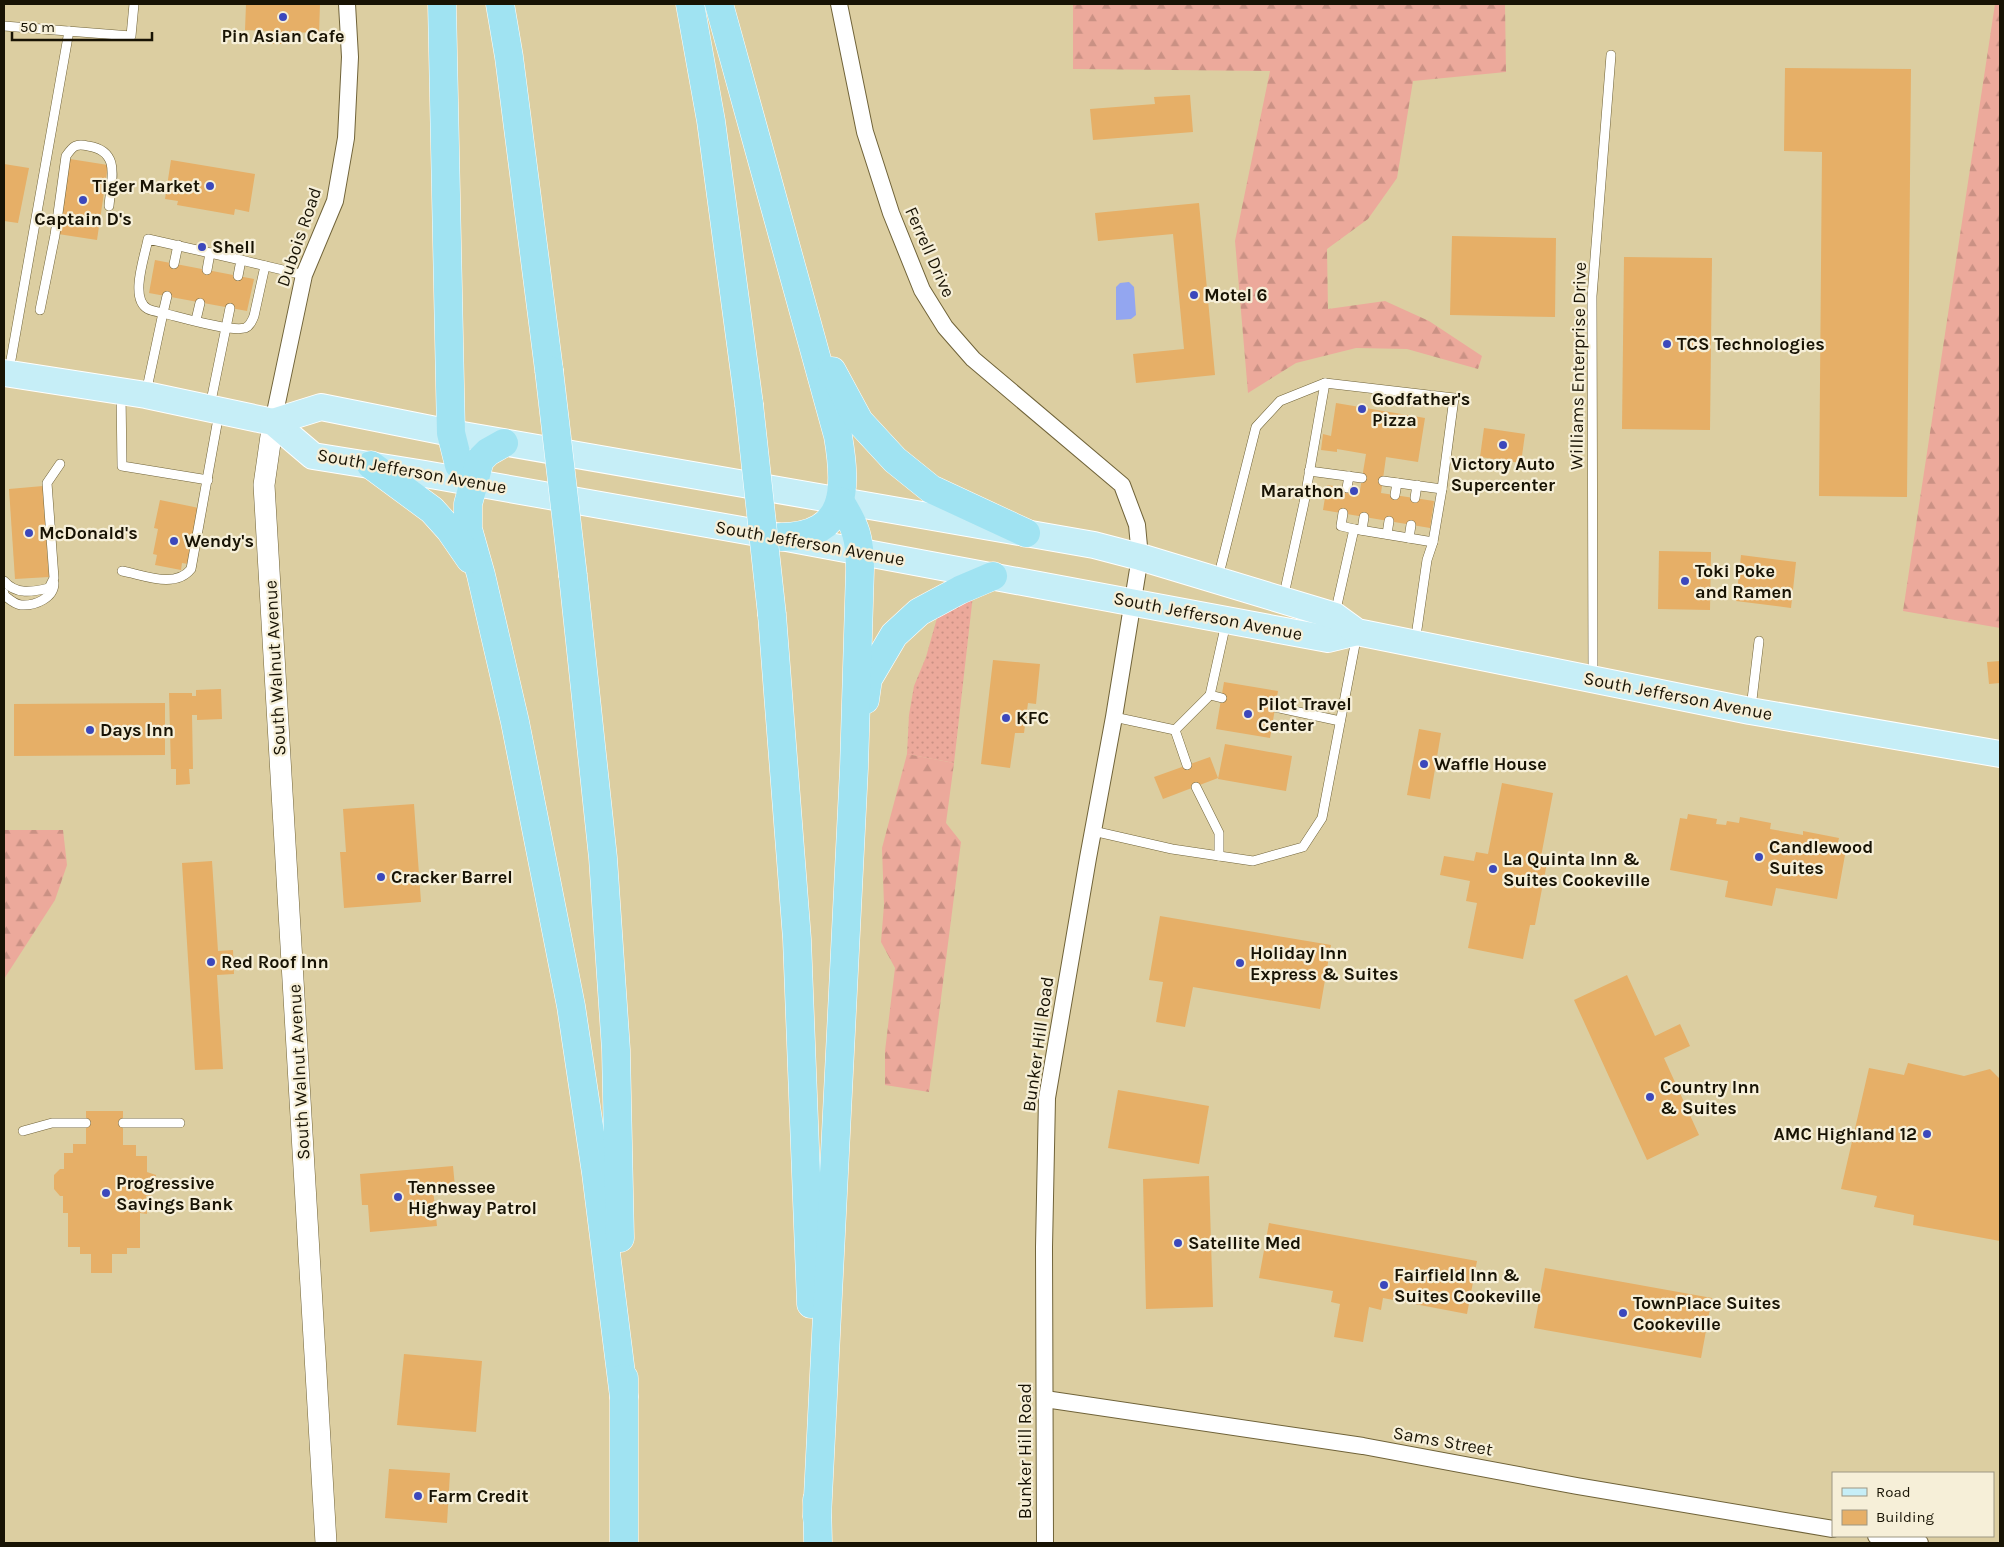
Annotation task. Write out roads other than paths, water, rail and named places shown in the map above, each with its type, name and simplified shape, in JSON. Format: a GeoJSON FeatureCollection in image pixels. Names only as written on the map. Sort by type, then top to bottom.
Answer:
{"type":"FeatureCollection","features":[{"type":"Feature","properties":{"kind":"highway"},"geometry":{"type":"LineString","coordinates":[[442,4],[451,434],[459,465],[474,482]]}},
{"type":"Feature","properties":{"kind":"highway"},"geometry":{"type":"LineString","coordinates":[[500,4],[510,57],[549,370],[603,858],[616,1050],[624,1397],[624,1543]]}},
{"type":"Feature","properties":{"kind":"highway"},"geometry":{"type":"LineString","coordinates":[[690,4],[711,121],[749,404],[772,615],[798,949],[807,1167],[818,1543]]}},
{"type":"Feature","properties":{"kind":"highway"},"geometry":{"type":"LineString","coordinates":[[719,4],[838,436],[843,472],[840,501],[828,524],[808,534],[796,537],[781,537]]}},
{"type":"Feature","properties":{"kind":"highway"},"geometry":{"type":"LineString","coordinates":[[800,296],[833,374],[859,421],[894,460],[931,489],[1026,533]]}},
{"type":"Feature","properties":{"kind":"highway"},"geometry":{"type":"LineString","coordinates":[[504,443],[488,452],[480,460],[467,519],[468,529],[481,575],[515,722],[571,1006],[596,1173],[624,1397]]}},
{"type":"Feature","properties":{"kind":"highway"},"geometry":{"type":"LineString","coordinates":[[371,465],[432,510],[450,530],[481,575]]}},
{"type":"Feature","properties":{"kind":"highway"},"geometry":{"type":"LineString","coordinates":[[817,1517],[854,768],[860,552],[856,529],[840,501]]}},
{"type":"Feature","properties":{"kind":"highway"},"geometry":{"type":"LineString","coordinates":[[854,768],[868,679],[894,635],[920,612],[960,590],[993,576]]}},
{"type":"Feature","properties":{"kind":"main road","name":"South Jefferson Avenue"},"geometry":{"type":"LineString","coordinates":[[6,373],[215,409],[273,422],[313,456],[474,482],[781,537],[1328,639],[1357,632],[1750,711],[2000,754]]}},
{"type":"Feature","properties":{"kind":"main road","name":"South Jefferson Avenue"},"geometry":{"type":"LineString","coordinates":[[273,422],[320,407],[451,434],[1094,545],[1335,616],[1357,632]]}},
{"type":"Feature","properties":{"kind":"street","name":"Dubois Road"},"geometry":{"type":"LineString","coordinates":[[273,422],[304,275],[335,200],[346,138],[350,57],[346,4]]}},
{"type":"Feature","properties":{"kind":"street","name":"Ferrell Drive"},"geometry":{"type":"LineString","coordinates":[[839,4],[865,132],[890,214],[922,290],[945,327],[973,359],[1122,485],[1137,525],[1140,557]]}},
{"type":"Feature","properties":{"kind":"street","name":"South Walnut Avenue"},"geometry":{"type":"LineString","coordinates":[[273,422],[264,485],[326,1543]]}},
{"type":"Feature","properties":{"kind":"street","name":"Bunker Hill Road"},"geometry":{"type":"LineString","coordinates":[[1045,1543],[1044,1248],[1047,1098],[1140,557]]}},
{"type":"Feature","properties":{"kind":"street","name":"Sams Street"},"geometry":{"type":"LineString","coordinates":[[1046,1399],[1363,1446],[1586,1487],[1832,1529]]}},
{"type":"Feature","properties":{"kind":"street"},"geometry":{"type":"LineString","coordinates":[[1882,1537],[1920,1543]]}},
{"type":"Feature","properties":{"kind":"lane"},"geometry":{"type":"LineString","coordinates":[[4,26],[131,36],[134,4]]}},
{"type":"Feature","properties":{"kind":"lane"},"geometry":{"type":"LineString","coordinates":[[6,373],[69,31]]}},
{"type":"Feature","properties":{"kind":"lane","name":"Williams Enterprise Drive"},"geometry":{"type":"LineString","coordinates":[[1593,679],[1592,296],[1611,55]]}},
{"type":"Feature","properties":{"kind":"lane"},"geometry":{"type":"LineString","coordinates":[[40,310],[66,156],[72,146],[79,144],[102,148],[110,157],[112,166],[109,206]]}},
{"type":"Feature","properties":{"kind":"lane"},"geometry":{"type":"LineString","coordinates":[[265,266],[254,316],[251,324],[244,328],[226,327],[163,313],[147,308],[139,299],[138,289],[148,239],[178,245],[304,275]]}},
{"type":"Feature","properties":{"kind":"lane"},"geometry":{"type":"LineString","coordinates":[[174,264],[178,245]]}},
{"type":"Feature","properties":{"kind":"lane"},"geometry":{"type":"LineString","coordinates":[[207,270],[210,253]]}},
{"type":"Feature","properties":{"kind":"lane"},"geometry":{"type":"LineString","coordinates":[[238,276],[241,260]]}},
{"type":"Feature","properties":{"kind":"lane"},"geometry":{"type":"LineString","coordinates":[[167,296],[163,313],[133,394],[122,466],[208,480]]}},
{"type":"Feature","properties":{"kind":"lane"},"geometry":{"type":"LineString","coordinates":[[196,320],[200,303]]}},
{"type":"Feature","properties":{"kind":"lane"},"geometry":{"type":"LineString","coordinates":[[122,571],[168,580],[185,576],[191,569],[208,480],[215,409],[230,308]]}},
{"type":"Feature","properties":{"kind":"lane"},"geometry":{"type":"LineString","coordinates":[[1282,600],[1325,383]]}},
{"type":"Feature","properties":{"kind":"lane"},"geometry":{"type":"LineString","coordinates":[[1218,581],[1256,427],[1280,401],[1325,383],[1454,398],[1442,489],[1433,542],[1427,560],[1414,643]]}},
{"type":"Feature","properties":{"kind":"lane"},"geometry":{"type":"LineString","coordinates":[[4,592],[4,595],[12,602],[21,605],[32,604],[47,598],[54,589],[48,484],[60,464]]}},
{"type":"Feature","properties":{"kind":"lane"},"geometry":{"type":"LineString","coordinates":[[1309,471],[1362,478]]}},
{"type":"Feature","properties":{"kind":"lane"},"geometry":{"type":"LineString","coordinates":[[1347,488],[1349,476]]}},
{"type":"Feature","properties":{"kind":"lane"},"geometry":{"type":"LineString","coordinates":[[1383,481],[1442,489]]}},
{"type":"Feature","properties":{"kind":"lane"},"geometry":{"type":"LineString","coordinates":[[1395,495],[1397,483]]}},
{"type":"Feature","properties":{"kind":"lane"},"geometry":{"type":"LineString","coordinates":[[1415,498],[1417,485]]}},
{"type":"Feature","properties":{"kind":"lane"},"geometry":{"type":"LineString","coordinates":[[1343,514],[1341,526],[1433,542]]}},
{"type":"Feature","properties":{"kind":"lane"},"geometry":{"type":"LineString","coordinates":[[1335,616],[1358,529],[1364,517]]}},
{"type":"Feature","properties":{"kind":"lane"},"geometry":{"type":"LineString","coordinates":[[1387,534],[1390,521]]}},
{"type":"Feature","properties":{"kind":"lane"},"geometry":{"type":"LineString","coordinates":[[1409,538],[1411,525]]}},
{"type":"Feature","properties":{"kind":"lane"},"geometry":{"type":"LineString","coordinates":[[4,580],[10,589],[17,591],[49,588],[54,578]]}},
{"type":"Feature","properties":{"kind":"lane"},"geometry":{"type":"LineString","coordinates":[[1175,730],[1210,695],[1227,620]]}},
{"type":"Feature","properties":{"kind":"lane"},"geometry":{"type":"LineString","coordinates":[[1093,831],[1172,849],[1253,861],[1303,847],[1322,818],[1357,632]]}},
{"type":"Feature","properties":{"kind":"lane"},"geometry":{"type":"LineString","coordinates":[[1750,711],[1759,641]]}},
{"type":"Feature","properties":{"kind":"lane"},"geometry":{"type":"LineString","coordinates":[[1210,695],[1222,698]]}},
{"type":"Feature","properties":{"kind":"lane"},"geometry":{"type":"LineString","coordinates":[[1276,707],[1340,721]]}},
{"type":"Feature","properties":{"kind":"lane"},"geometry":{"type":"LineString","coordinates":[[1114,717],[1175,730]]}},
{"type":"Feature","properties":{"kind":"lane"},"geometry":{"type":"LineString","coordinates":[[1175,730],[1187,765]]}},
{"type":"Feature","properties":{"kind":"lane"},"geometry":{"type":"LineString","coordinates":[[1196,787],[1219,833],[1219,856]]}},
{"type":"Feature","properties":{"kind":"lane"},"geometry":{"type":"LineString","coordinates":[[23,1131],[52,1123],[86,1123]]}},
{"type":"Feature","properties":{"kind":"lane"},"geometry":{"type":"LineString","coordinates":[[124,1123],[180,1123]]}},
{"type":"Feature","properties":{"kind":"water"},"geometry":{"type":"Polygon","coordinates":[[[1129,282],[1134,287],[1136,315],[1131,319],[1116,320],[1116,287],[1120,283],[1129,282]]]}},
{"type":"Feature","properties":{"kind":"place","name":"Pin Asian Cafe"},"geometry":{"type":"Point","coordinates":[283,17]}},
{"type":"Feature","properties":{"kind":"place","name":"Tiger Market"},"geometry":{"type":"Point","coordinates":[210,186]}},
{"type":"Feature","properties":{"kind":"place","name":"Captain D's"},"geometry":{"type":"Point","coordinates":[83,200]}},
{"type":"Feature","properties":{"kind":"place","name":"Shell"},"geometry":{"type":"Point","coordinates":[202,247]}},
{"type":"Feature","properties":{"kind":"place","name":"Motel 6"},"geometry":{"type":"Point","coordinates":[1194,295]}},
{"type":"Feature","properties":{"kind":"place","name":"TCS Technologies"},"geometry":{"type":"Point","coordinates":[1667,344]}},
{"type":"Feature","properties":{"kind":"place","name":"Godfather's Pizza"},"geometry":{"type":"Point","coordinates":[1362,409]}},
{"type":"Feature","properties":{"kind":"place","name":"Victory Auto Supercenter"},"geometry":{"type":"Point","coordinates":[1503,445]}},
{"type":"Feature","properties":{"kind":"place","name":"Marathon"},"geometry":{"type":"Point","coordinates":[1354,491]}},
{"type":"Feature","properties":{"kind":"place","name":"McDonald's"},"geometry":{"type":"Point","coordinates":[29,533]}},
{"type":"Feature","properties":{"kind":"place","name":"Wendy's"},"geometry":{"type":"Point","coordinates":[174,541]}},
{"type":"Feature","properties":{"kind":"place","name":"Toki Poke and Ramen"},"geometry":{"type":"Point","coordinates":[1685,581]}},
{"type":"Feature","properties":{"kind":"place","name":"Pilot Travel Center"},"geometry":{"type":"Point","coordinates":[1248,714]}},
{"type":"Feature","properties":{"kind":"place","name":"KFC"},"geometry":{"type":"Point","coordinates":[1006,718]}},
{"type":"Feature","properties":{"kind":"place","name":"Days Inn"},"geometry":{"type":"Point","coordinates":[90,730]}},
{"type":"Feature","properties":{"kind":"place","name":"Waffle House"},"geometry":{"type":"Point","coordinates":[1424,764]}},
{"type":"Feature","properties":{"kind":"place","name":"Candlewood Suites"},"geometry":{"type":"Point","coordinates":[1759,857]}},
{"type":"Feature","properties":{"kind":"place","name":"La Quinta Inn & Suites Cookeville"},"geometry":{"type":"Point","coordinates":[1493,869]}},
{"type":"Feature","properties":{"kind":"place","name":"Cracker Barrel"},"geometry":{"type":"Point","coordinates":[381,877]}},
{"type":"Feature","properties":{"kind":"place","name":"Red Roof Inn"},"geometry":{"type":"Point","coordinates":[211,962]}},
{"type":"Feature","properties":{"kind":"place","name":"Holiday Inn Express & Suites"},"geometry":{"type":"Point","coordinates":[1240,963]}},
{"type":"Feature","properties":{"kind":"place","name":"Country Inn & Suites"},"geometry":{"type":"Point","coordinates":[1650,1097]}},
{"type":"Feature","properties":{"kind":"place","name":"AMC Highland 12"},"geometry":{"type":"Point","coordinates":[1927,1134]}},
{"type":"Feature","properties":{"kind":"place","name":"Progressive Savings Bank"},"geometry":{"type":"Point","coordinates":[106,1193]}},
{"type":"Feature","properties":{"kind":"place","name":"Tennessee Highway Patrol"},"geometry":{"type":"Point","coordinates":[398,1197]}},
{"type":"Feature","properties":{"kind":"place","name":"Satellite Med"},"geometry":{"type":"Point","coordinates":[1178,1243]}},
{"type":"Feature","properties":{"kind":"place","name":"Fairfield Inn & Suites Cookeville"},"geometry":{"type":"Point","coordinates":[1384,1285]}},
{"type":"Feature","properties":{"kind":"place","name":"TownPlace Suites Cookeville"},"geometry":{"type":"Point","coordinates":[1623,1313]}},
{"type":"Feature","properties":{"kind":"place","name":"Farm Credit"},"geometry":{"type":"Point","coordinates":[418,1496]}}]}
